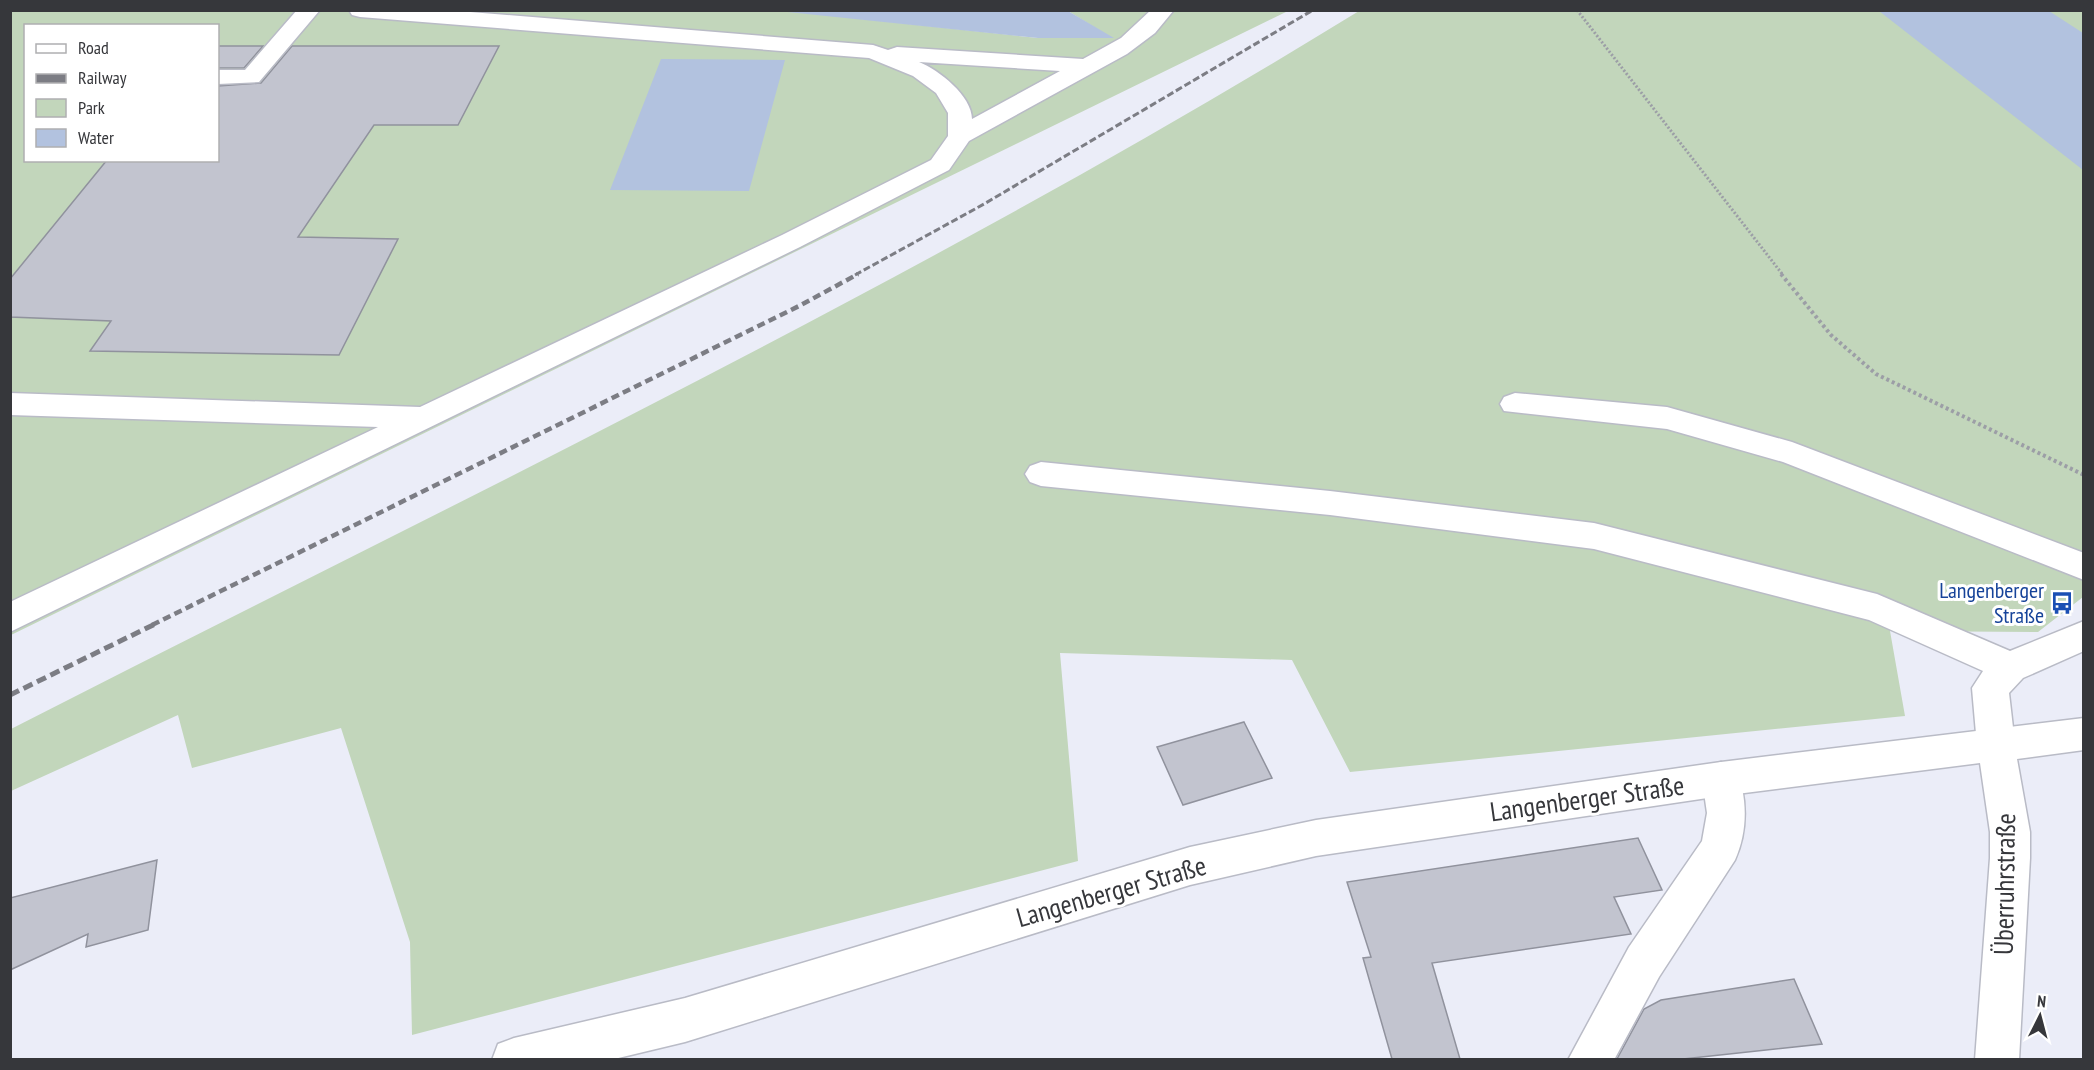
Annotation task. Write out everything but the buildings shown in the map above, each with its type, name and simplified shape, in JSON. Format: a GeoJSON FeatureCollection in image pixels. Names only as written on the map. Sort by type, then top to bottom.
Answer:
{"type":"FeatureCollection","features":[{"type":"Feature","properties":{"kind":"main road"},"geometry":{"type":"LineString","coordinates":[[219,77],[251,77],[309,10]]}},
{"type":"Feature","properties":{"kind":"main road"},"geometry":{"type":"LineString","coordinates":[[360,10],[873,52],[1086,66]]}},
{"type":"Feature","properties":{"kind":"main road"},"geometry":{"type":"LineString","coordinates":[[10,618],[791,241],[940,165],[960,136],[1086,66],[1111,55],[1152,26],[1163,10]]}},
{"type":"Feature","properties":{"kind":"main road"},"geometry":{"type":"LineString","coordinates":[[873,52],[921,70],[945,89],[960,113],[960,136]]}},
{"type":"Feature","properties":{"kind":"main road"},"geometry":{"type":"LineString","coordinates":[[10,404],[424,418]]}},
{"type":"Feature","properties":{"kind":"main road"},"geometry":{"type":"LineString","coordinates":[[1515,404],[1667,418],[1781,450],[2084,567]]}},
{"type":"Feature","properties":{"kind":"main road"},"geometry":{"type":"LineString","coordinates":[[1041,474],[1330,503],[1594,536],[1877,608],[2010,667]]}},
{"type":"Feature","properties":{"kind":"main road"},"geometry":{"type":"LineString","coordinates":[[1996,745],[1990,688],[2010,667],[2084,635]]}},
{"type":"Feature","properties":{"kind":"main road","name":"Langenberger Straße"},"geometry":{"type":"LineString","coordinates":[[514,1059],[685,1020],[1190,866],[1316,838],[1721,779],[2084,734]]}},
{"type":"Feature","properties":{"kind":"main road","name":"Überruhrstraße"},"geometry":{"type":"LineString","coordinates":[[1996,745],[2010,832],[1996,1059]]}},
{"type":"Feature","properties":{"kind":"main road"},"geometry":{"type":"LineString","coordinates":[[1590,1059],[1644,962],[1721,847],[1726,813],[1721,779]]}},
{"type":"Feature","properties":{"kind":"path"},"geometry":{"type":"LineString","coordinates":[[1577,10],[1822,326],[1848,355],[1870,373],[2084,475]]}},
{"type":"Feature","properties":{"kind":"green space"},"geometry":{"type":"Polygon","coordinates":[[[778,10],[1038,38],[1112,38],[1068,11],[1288,11],[11,635],[11,11],[778,10]]]}},
{"type":"Feature","properties":{"kind":"green space"},"geometry":{"type":"Polygon","coordinates":[[[1359,11],[2083,11],[2083,597],[2038,632],[1890,631],[1905,716],[1350,772],[1292,660],[1060,653],[1078,861],[412,1035],[410,942],[341,728],[192,768],[178,715],[11,791],[11,729],[522,471],[861,295],[1195,109],[1359,11]]]}},
{"type":"Feature","properties":{"kind":"water"},"geometry":{"type":"Polygon","coordinates":[[[778,11],[1068,11],[1114,38],[1038,38],[778,11]]]}},
{"type":"Feature","properties":{"kind":"water"},"geometry":{"type":"Polygon","coordinates":[[[1879,11],[2049,11],[2083,33],[2083,170],[1879,11]]]}},
{"type":"Feature","properties":{"kind":"water"},"geometry":{"type":"Polygon","coordinates":[[[661,59],[785,60],[749,191],[610,190],[661,59]]]}},
{"type":"Feature","properties":{"kind":"railway"},"geometry":{"type":"LineString","coordinates":[[855,275],[984,204],[1313,10]]}},
{"type":"Feature","properties":{"kind":"railway"},"geometry":{"type":"LineString","coordinates":[[152,625],[801,305],[858,274]]}},
{"type":"Feature","properties":{"kind":"railway"},"geometry":{"type":"LineString","coordinates":[[10,695],[155,624]]}},
{"type":"Feature","properties":{"kind":"place","name":"Langenberger Straße"},"geometry":{"type":"Point","coordinates":[2062,603]}}]}
